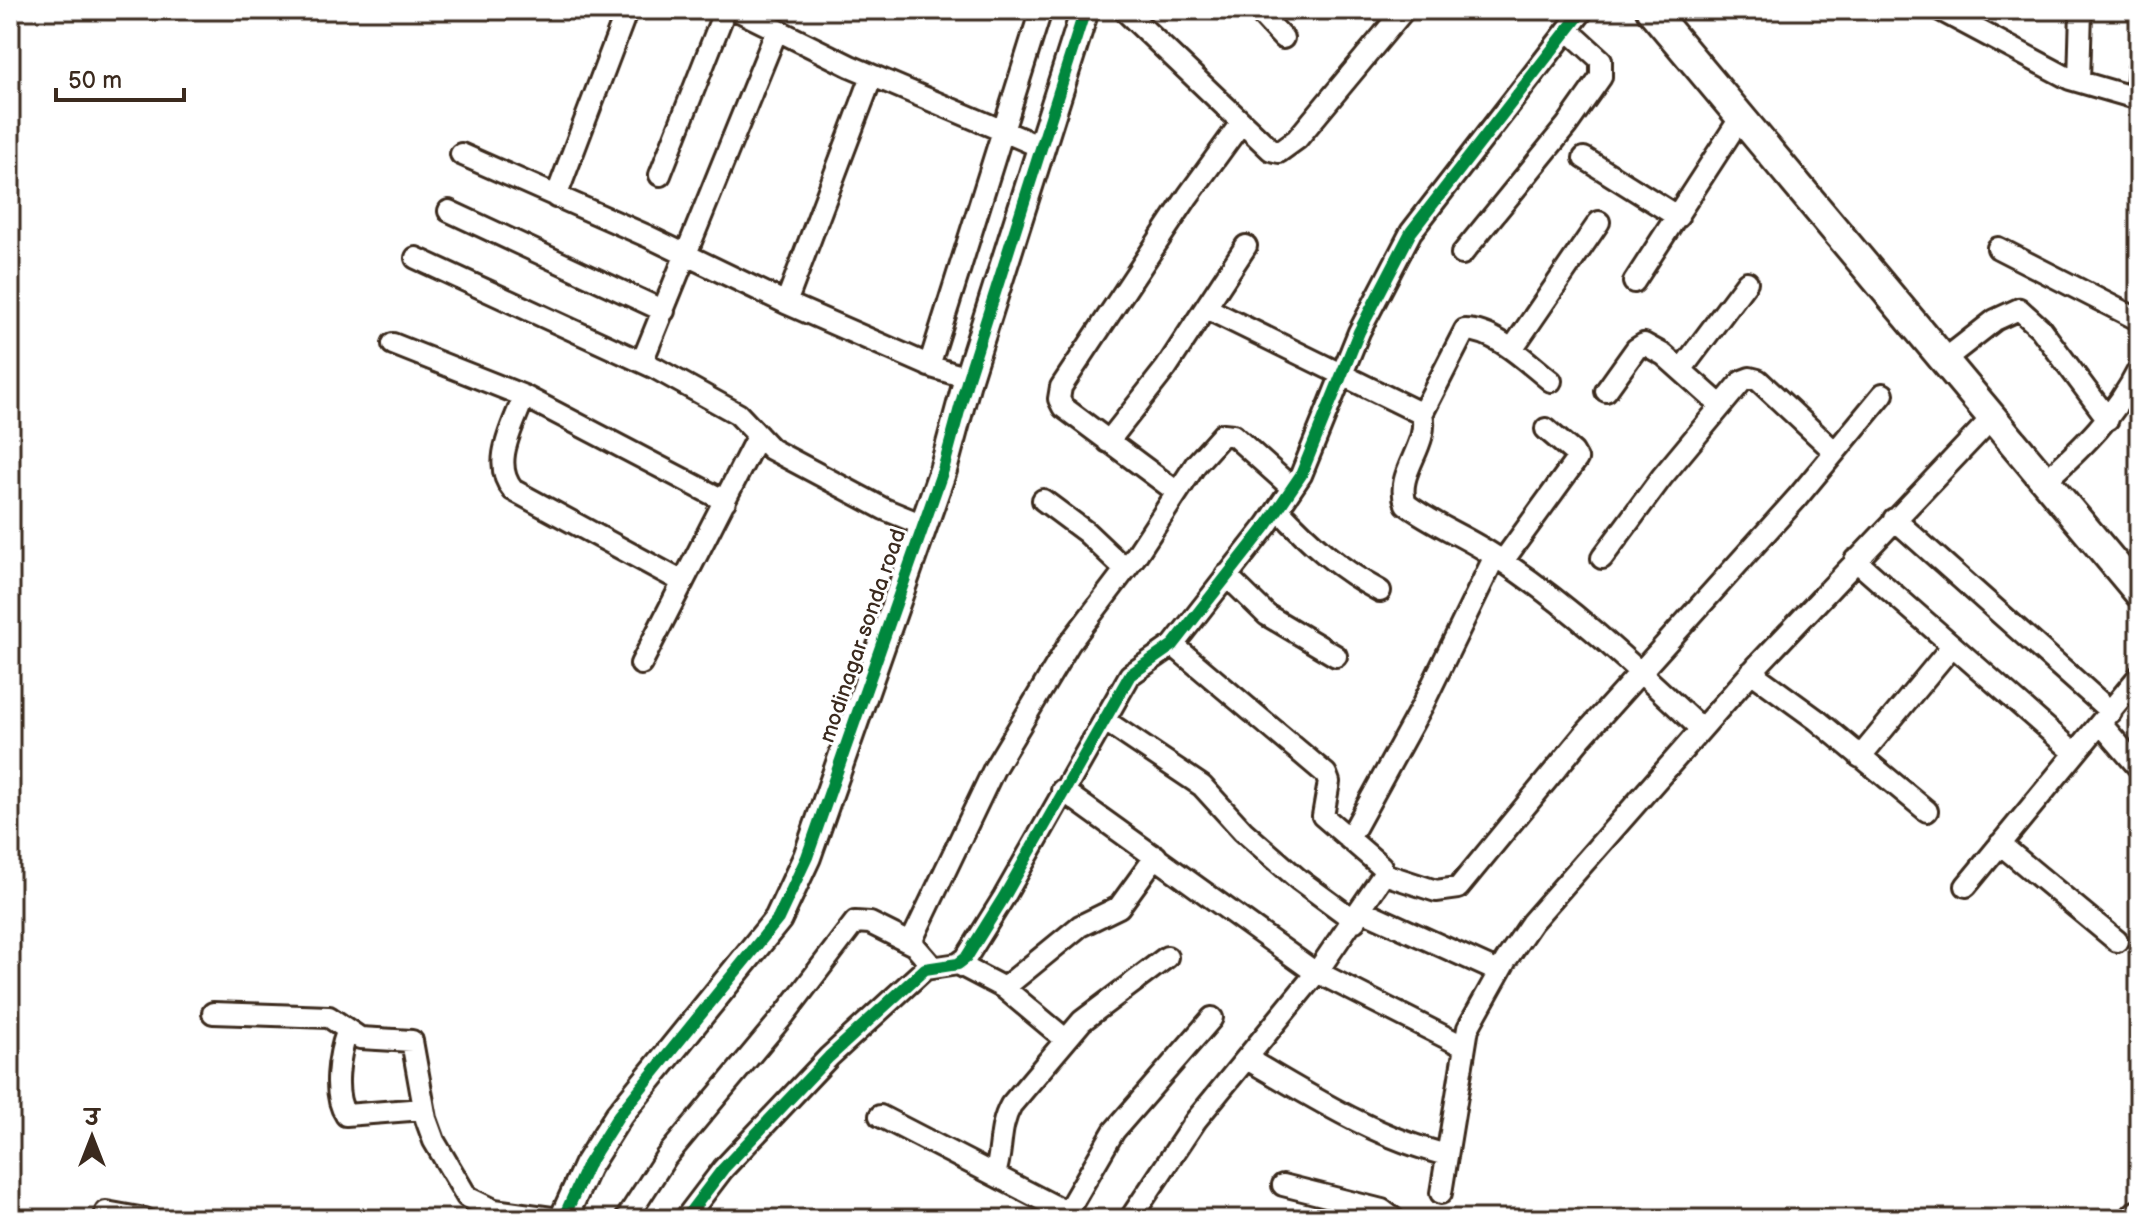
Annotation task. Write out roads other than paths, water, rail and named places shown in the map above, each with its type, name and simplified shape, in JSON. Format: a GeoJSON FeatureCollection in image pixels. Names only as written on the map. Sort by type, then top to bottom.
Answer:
{"type":"FeatureCollection","features":[{"type":"Feature","properties":{"kind":"main road"},"geometry":{"type":"LineString","coordinates":[[1663,15],[1741,117],[2139,593]]}},
{"type":"Feature","properties":{"kind":"street"},"geometry":{"type":"LineString","coordinates":[[556,197],[627,10]]}},
{"type":"Feature","properties":{"kind":"street"},"geometry":{"type":"LineString","coordinates":[[660,175],[725,10]]}},
{"type":"Feature","properties":{"kind":"street"},"geometry":{"type":"LineString","coordinates":[[737,10],[872,76],[1022,140]]}},
{"type":"Feature","properties":{"kind":"street"},"geometry":{"type":"LineString","coordinates":[[932,367],[1022,140],[1041,10]]}},
{"type":"Feature","properties":{"kind":"street","name":"modinagar sonda road"},"geometry":{"type":"LineString","coordinates":[[561,1219],[587,1166],[619,1115],[778,919],[807,857],[916,523],[947,457],[1022,140],[1085,10]]}},
{"type":"Feature","properties":{"kind":"street"},"geometry":{"type":"LineString","coordinates":[[1124,10],[1241,123],[1271,150],[1279,152],[1288,148],[1404,10]]}},
{"type":"Feature","properties":{"kind":"street"},"geometry":{"type":"LineString","coordinates":[[1257,10],[1283,38]]}},
{"type":"Feature","properties":{"kind":"street"},"geometry":{"type":"LineString","coordinates":[[685,1219],[723,1169],[829,1057],[916,976],[933,967],[958,964],[966,958],[1130,675],[1143,663],[1173,645],[1292,488],[1318,437],[1359,332],[1411,232],[1583,10]]}},
{"type":"Feature","properties":{"kind":"street"},"geometry":{"type":"LineString","coordinates":[[1940,10],[2019,55],[2079,81],[2138,98],[2139,69]]}},
{"type":"Feature","properties":{"kind":"street"},"geometry":{"type":"LineString","coordinates":[[2079,81],[2081,10]]}},
{"type":"Feature","properties":{"kind":"street"},"geometry":{"type":"LineString","coordinates":[[642,362],[688,256],[777,30]]}},
{"type":"Feature","properties":{"kind":"street"},"geometry":{"type":"LineString","coordinates":[[1462,254],[1567,125],[1601,77],[1601,60],[1568,30]]}},
{"type":"Feature","properties":{"kind":"street"},"geometry":{"type":"LineString","coordinates":[[786,303],[872,76]]}},
{"type":"Feature","properties":{"kind":"street"},"geometry":{"type":"LineString","coordinates":[[1634,282],[1741,117]]}},
{"type":"Feature","properties":{"kind":"street"},"geometry":{"type":"LineString","coordinates":[[1177,492],[1063,407],[1059,399],[1061,387],[1188,196],[1241,123]]}},
{"type":"Feature","properties":{"kind":"street"},"geometry":{"type":"LineString","coordinates":[[461,154],[786,303],[932,367],[965,377]]}},
{"type":"Feature","properties":{"kind":"street"},"geometry":{"type":"LineString","coordinates":[[1584,158],[1678,217]]}},
{"type":"Feature","properties":{"kind":"street"},"geometry":{"type":"LineString","coordinates":[[449,211],[664,311]]}},
{"type":"Feature","properties":{"kind":"street"},"geometry":{"type":"LineString","coordinates":[[1512,349],[1599,222]]}},
{"type":"Feature","properties":{"kind":"street"},"geometry":{"type":"LineString","coordinates":[[1108,442],[1166,368],[1246,246]]}},
{"type":"Feature","properties":{"kind":"street"},"geometry":{"type":"LineString","coordinates":[[1998,248],[2139,320]]}},
{"type":"Feature","properties":{"kind":"street"},"geometry":{"type":"LineString","coordinates":[[416,258],[642,362],[738,414],[771,449],[916,523]]}},
{"type":"Feature","properties":{"kind":"street"},"geometry":{"type":"LineString","coordinates":[[1681,370],[1747,282]]}},
{"type":"Feature","properties":{"kind":"street"},"geometry":{"type":"LineString","coordinates":[[1206,308],[1422,414]]}},
{"type":"Feature","properties":{"kind":"street"},"geometry":{"type":"LineString","coordinates":[[1944,360],[1995,320],[2019,309],[2040,328],[2108,419]]}},
{"type":"Feature","properties":{"kind":"street"},"geometry":{"type":"LineString","coordinates":[[1551,381],[1512,349],[1473,330],[1465,330],[1422,414],[1422,435],[1404,482],[1406,504],[1499,559],[1549,594],[1643,674],[1701,729]]}},
{"type":"Feature","properties":{"kind":"street"},"geometry":{"type":"LineString","coordinates":[[393,344],[524,396],[725,501]]}},
{"type":"Feature","properties":{"kind":"street"},"geometry":{"type":"LineString","coordinates":[[1606,391],[1636,349],[1644,344],[1681,370],[1720,405]]}},
{"type":"Feature","properties":{"kind":"street"},"geometry":{"type":"LineString","coordinates":[[2045,481],[2096,436],[2139,369]]}},
{"type":"Feature","properties":{"kind":"street"},"geometry":{"type":"LineString","coordinates":[[1602,558],[1742,381],[1750,378],[1758,380],[1835,452]]}},
{"type":"Feature","properties":{"kind":"street"},"geometry":{"type":"LineString","coordinates":[[1384,874],[1436,891],[1458,888],[1583,736],[1643,674],[1883,394]]}},
{"type":"Feature","properties":{"kind":"street"},"geometry":{"type":"LineString","coordinates":[[524,396],[502,465],[504,480],[513,490],[683,582]]}},
{"type":"Feature","properties":{"kind":"street"},"geometry":{"type":"LineString","coordinates":[[1441,1193],[1463,1046],[1475,1012],[1532,922],[1751,672],[1992,418]]}},
{"type":"Feature","properties":{"kind":"street"},"geometry":{"type":"LineString","coordinates":[[1349,839],[1499,559],[1577,459],[1546,429]]}},
{"type":"Feature","properties":{"kind":"street"},"geometry":{"type":"LineString","coordinates":[[914,945],[920,920],[994,769],[1069,644],[1177,492],[1223,434],[1242,442],[1292,488]]}},
{"type":"Feature","properties":{"kind":"street"},"geometry":{"type":"LineString","coordinates":[[641,664],[758,435]]}},
{"type":"Feature","properties":{"kind":"street"},"geometry":{"type":"LineString","coordinates":[[1043,500],[1086,532],[1125,569]]}},
{"type":"Feature","properties":{"kind":"street"},"geometry":{"type":"LineString","coordinates":[[1278,509],[1318,552],[1343,571],[1380,591]]}},
{"type":"Feature","properties":{"kind":"street"},"geometry":{"type":"LineString","coordinates":[[1894,519],[2106,718],[2139,768]]}},
{"type":"Feature","properties":{"kind":"street"},"geometry":{"type":"LineString","coordinates":[[1855,560],[2075,753]]}},
{"type":"Feature","properties":{"kind":"street"},"geometry":{"type":"LineString","coordinates":[[1226,575],[1267,615],[1336,656]]}},
{"type":"Feature","properties":{"kind":"street"},"geometry":{"type":"LineString","coordinates":[[1173,645],[1326,774],[1329,782],[1323,816],[1381,866],[1384,874]]}},
{"type":"Feature","properties":{"kind":"street"},"geometry":{"type":"LineString","coordinates":[[1860,757],[1952,646]]}},
{"type":"Feature","properties":{"kind":"street"},"geometry":{"type":"LineString","coordinates":[[1751,672],[1927,811]]}},
{"type":"Feature","properties":{"kind":"street"},"geometry":{"type":"LineString","coordinates":[[1966,886],[2139,676]]}},
{"type":"Feature","properties":{"kind":"street"},"geometry":{"type":"LineString","coordinates":[[1104,720],[1156,752],[1202,786],[1243,831],[1298,879],[1358,916],[1499,972]]}},
{"type":"Feature","properties":{"kind":"street"},"geometry":{"type":"LineString","coordinates":[[1062,790],[1317,972],[1463,1046]]}},
{"type":"Feature","properties":{"kind":"street"},"geometry":{"type":"LineString","coordinates":[[2000,844],[2117,941]]}},
{"type":"Feature","properties":{"kind":"street"},"geometry":{"type":"LineString","coordinates":[[1004,988],[1080,926],[1119,907],[1156,856]]}},
{"type":"Feature","properties":{"kind":"street"},"geometry":{"type":"LineString","coordinates":[[1130,1219],[1196,1120],[1317,972],[1384,874]]}},
{"type":"Feature","properties":{"kind":"street"},"geometry":{"type":"LineString","coordinates":[[626,1219],[666,1157],[794,1003],[855,922],[870,923],[914,945],[933,967]]}},
{"type":"Feature","properties":{"kind":"street"},"geometry":{"type":"LineString","coordinates":[[995,1174],[1000,1158],[1002,1120],[1065,1039],[1082,1021],[1167,957]]}},
{"type":"Feature","properties":{"kind":"street"},"geometry":{"type":"LineString","coordinates":[[958,964],[1004,988],[1065,1039]]}},
{"type":"Feature","properties":{"kind":"street"},"geometry":{"type":"LineString","coordinates":[[213,1013],[329,1017],[335,1018],[347,1032],[360,1038],[412,1041],[423,1109],[434,1141],[467,1197],[494,1210],[561,1219]]}},
{"type":"Feature","properties":{"kind":"street"},"geometry":{"type":"LineString","coordinates":[[880,1116],[995,1174],[1065,1215],[1114,1131],[1212,1018]]}},
{"type":"Feature","properties":{"kind":"street"},"geometry":{"type":"LineString","coordinates":[[347,1032],[339,1062],[341,1105],[346,1115],[423,1109]]}},
{"type":"Feature","properties":{"kind":"street"},"geometry":{"type":"LineString","coordinates":[[1247,1059],[1380,1132],[1410,1146],[1447,1155]]}},
{"type":"Feature","properties":{"kind":"street"},"geometry":{"type":"LineString","coordinates":[[1283,1185],[1382,1210],[1394,1219]]}},
{"type":"Feature","properties":{"kind":"street"},"geometry":{"type":"LineString","coordinates":[[106,1212],[145,1219]]}}]}
